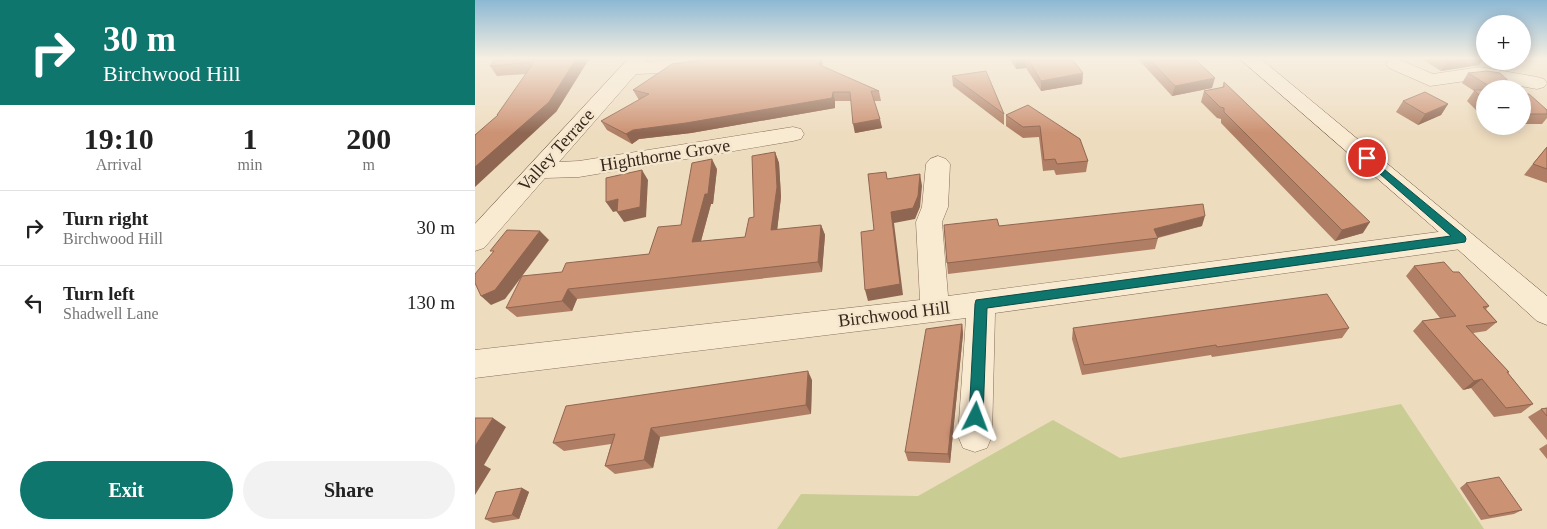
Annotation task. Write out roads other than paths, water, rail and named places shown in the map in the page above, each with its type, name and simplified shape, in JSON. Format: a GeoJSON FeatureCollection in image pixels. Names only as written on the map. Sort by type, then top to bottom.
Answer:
{"type":"FeatureCollection","features":[{"type":"Feature","properties":{"kind":"street","name":"Valley Terrace"},"geometry":{"type":"LineString","coordinates":[[475,241],[615,84]]}},
{"type":"Feature","properties":{"kind":"street"},"geometry":{"type":"LineString","coordinates":[[1279,84],[1547,313]]}},
{"type":"Feature","properties":{"kind":"street"},"geometry":{"type":"LineString","coordinates":[[1428,84],[1433,87],[1444,84]]}},
{"type":"Feature","properties":{"kind":"street","name":"Highthorne Grove"},"geometry":{"type":"LineString","coordinates":[[537,171],[556,172],[579,169],[793,134]]}},
{"type":"Feature","properties":{"kind":"street"},"geometry":{"type":"LineString","coordinates":[[930,172],[935,207],[929,222],[935,310]]}},
{"type":"Feature","properties":{"kind":"street","name":"Birchwood Hill"},"geometry":{"type":"LineString","coordinates":[[475,364],[935,310],[1461,239]]}},
{"type":"Feature","properties":{"kind":"street"},"geometry":{"type":"LineString","coordinates":[[975,436],[981,304]]}}]}
